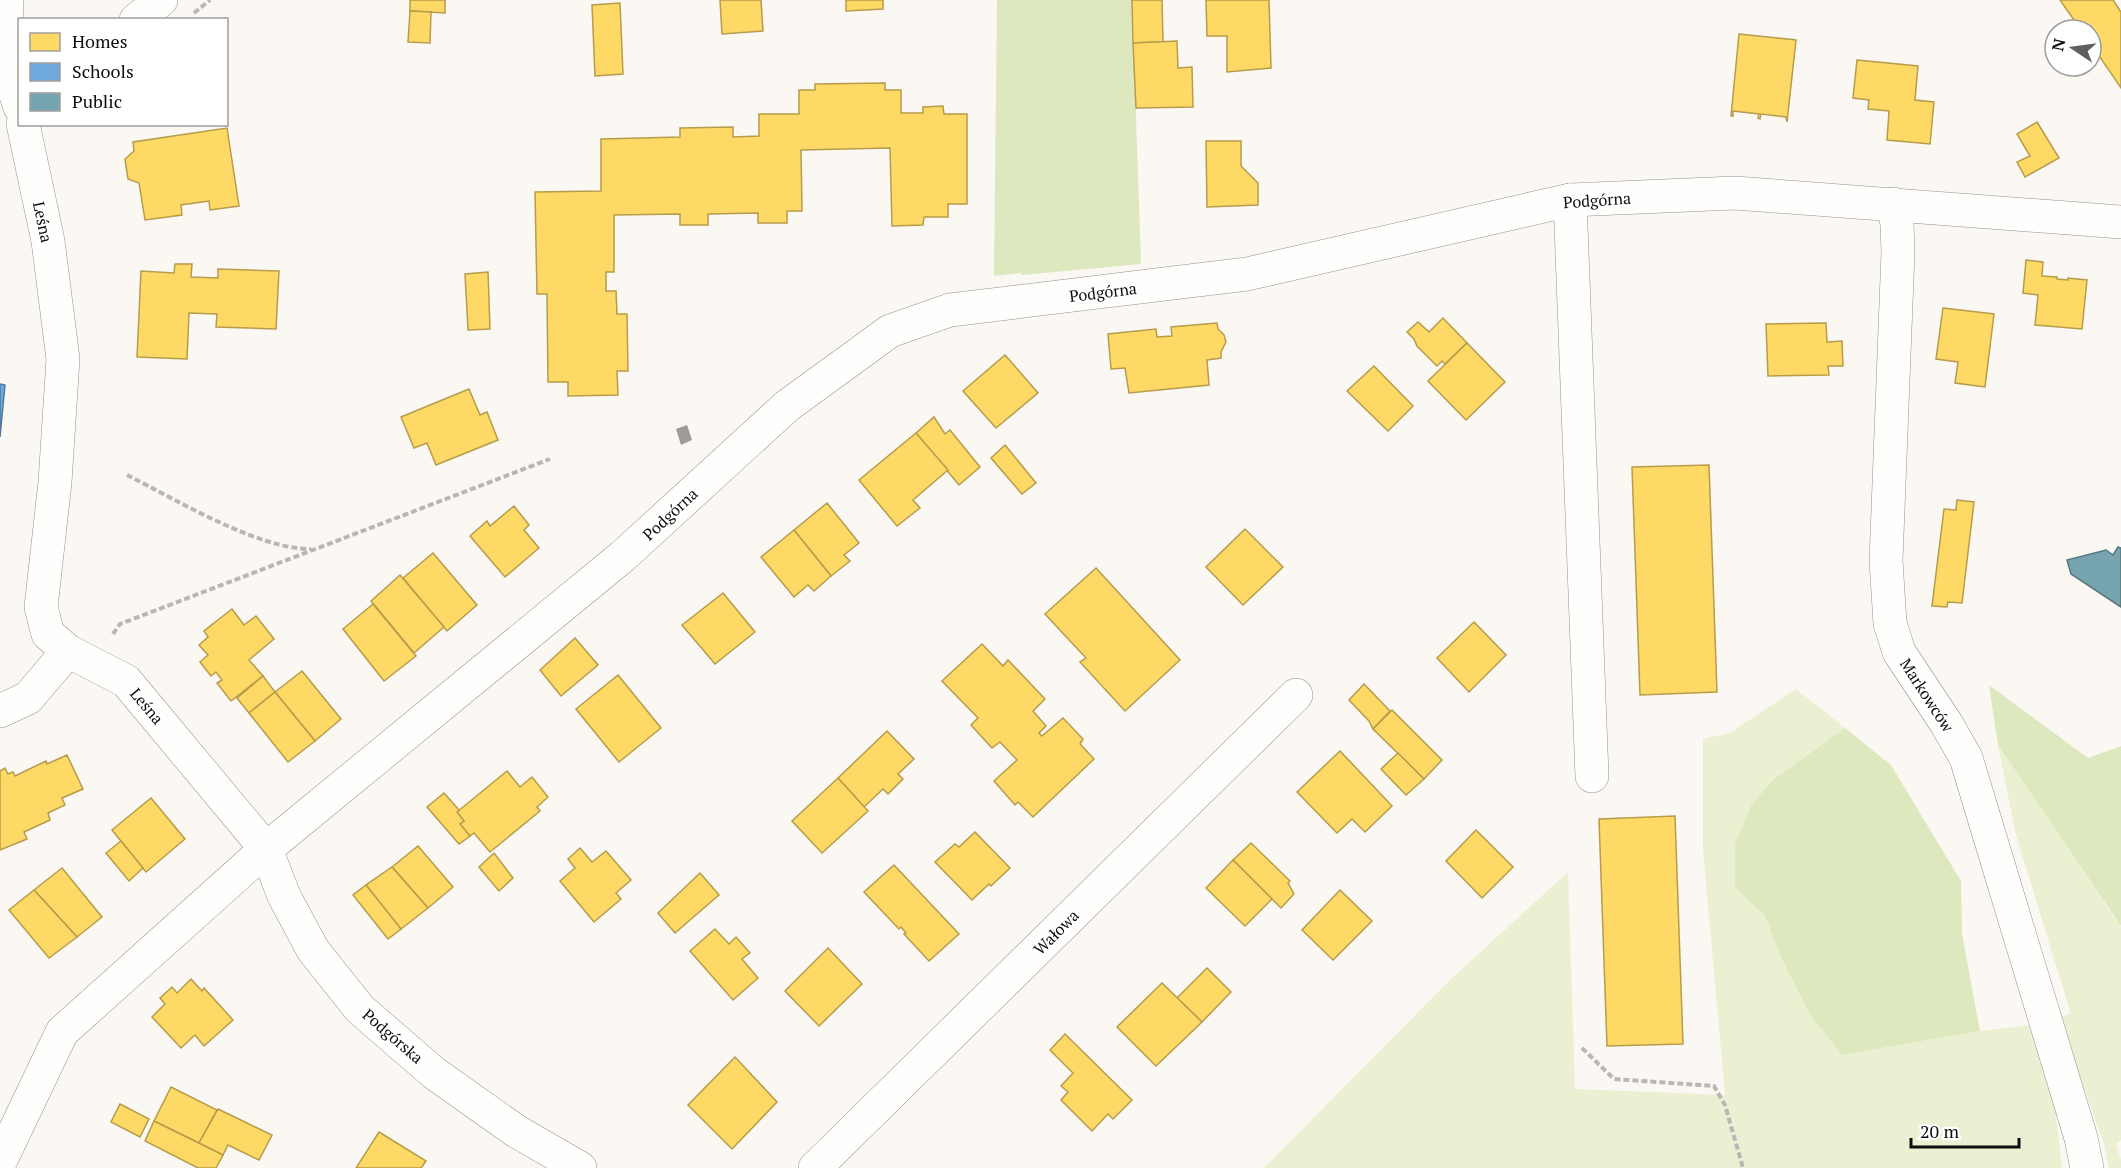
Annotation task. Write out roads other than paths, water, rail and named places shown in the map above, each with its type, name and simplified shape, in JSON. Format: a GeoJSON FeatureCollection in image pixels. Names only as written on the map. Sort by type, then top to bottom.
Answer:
{"type":"FeatureCollection","features":[{"type":"Feature","properties":{"kind":"street"},"geometry":{"type":"LineString","coordinates":[[7,0],[5,50],[18,102]]}},
{"type":"Feature","properties":{"kind":"street"},"geometry":{"type":"LineString","coordinates":[[138,18],[160,0]]}},
{"type":"Feature","properties":{"kind":"street"},"geometry":{"type":"LineString","coordinates":[[0,117],[18,109]]}},
{"type":"Feature","properties":{"kind":"street","name":"Leśna"},"geometry":{"type":"LineString","coordinates":[[23,126],[48,241],[63,359],[55,482],[41,607],[48,634],[81,658],[126,681],[266,849]]}},
{"type":"Feature","properties":{"kind":"street","name":"Podgórna"},"geometry":{"type":"LineString","coordinates":[[266,849],[624,556],[787,406],[890,331],[950,310],[1247,274],[1570,200],[1735,193],[2121,222]]}},
{"type":"Feature","properties":{"kind":"street"},"geometry":{"type":"LineString","coordinates":[[1570,200],[1592,776]]}},
{"type":"Feature","properties":{"kind":"street","name":"Markowców"},"geometry":{"type":"LineString","coordinates":[[1893,204],[1897,224],[1898,252],[1886,561],[1890,623],[1899,652],[1966,758],[2078,1127],[2087,1168]]}},
{"type":"Feature","properties":{"kind":"street"},"geometry":{"type":"LineString","coordinates":[[0,711],[28,698],[81,658]]}},
{"type":"Feature","properties":{"kind":"street","name":"Wałowa"},"geometry":{"type":"LineString","coordinates":[[815,1168],[1296,695]]}},
{"type":"Feature","properties":{"kind":"street"},"geometry":{"type":"LineString","coordinates":[[0,1162],[62,1032],[266,849]]}},
{"type":"Feature","properties":{"kind":"street","name":"Podgórska"},"geometry":{"type":"LineString","coordinates":[[266,849],[284,896],[313,950],[360,1009],[434,1072],[516,1131],[580,1168]]}}]}
